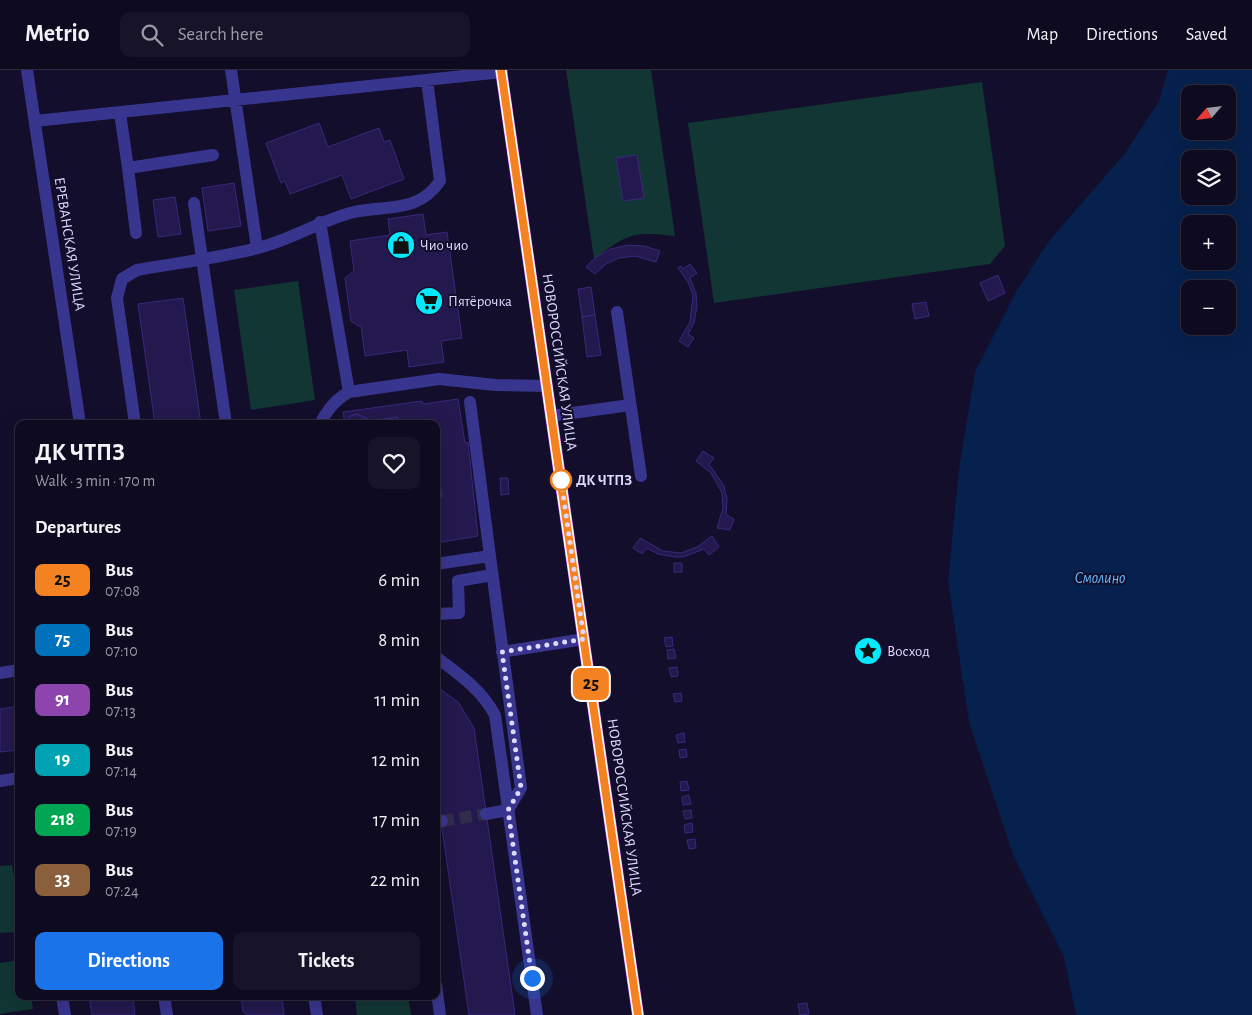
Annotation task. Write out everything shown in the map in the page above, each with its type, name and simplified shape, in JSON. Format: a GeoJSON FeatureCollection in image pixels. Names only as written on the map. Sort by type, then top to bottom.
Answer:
{"type":"FeatureCollection","features":[{"type":"Feature","properties":{"kind":"main road","name":"НОВОРОССИЙСКАЯ УЛИЦА"},"geometry":{"type":"LineString","coordinates":[[501,71],[638,1015]]}},
{"type":"Feature","properties":{"kind":"street","name":"ЕРЕВАНСКАЯ УЛИЦА"},"geometry":{"type":"LineString","coordinates":[[27,70],[79,420]]}},
{"type":"Feature","properties":{"kind":"street"},"geometry":{"type":"LineString","coordinates":[[231,70],[257,248]]}},
{"type":"Feature","properties":{"kind":"street"},"geometry":{"type":"LineString","coordinates":[[35,121],[501,71]]}},
{"type":"Feature","properties":{"kind":"street"},"geometry":{"type":"LineString","coordinates":[[134,420],[117,298],[122,279],[137,270],[257,248],[290,238],[320,222],[352,212],[416,203],[430,195],[440,182],[427,80]]}},
{"type":"Feature","properties":{"kind":"street"},"geometry":{"type":"LineString","coordinates":[[120,113],[136,233]]}},
{"type":"Feature","properties":{"kind":"street"},"geometry":{"type":"LineString","coordinates":[[128,168],[213,155]]}},
{"type":"Feature","properties":{"kind":"street"},"geometry":{"type":"LineString","coordinates":[[194,204],[225,420]]}},
{"type":"Feature","properties":{"kind":"street"},"geometry":{"type":"LineString","coordinates":[[320,222],[349,392]]}},
{"type":"Feature","properties":{"kind":"street"},"geometry":{"type":"LineString","coordinates":[[617,312],[641,476]]}},
{"type":"Feature","properties":{"kind":"street"},"geometry":{"type":"LineString","coordinates":[[322,420],[327,410],[338,398],[349,392],[439,379],[495,385],[547,386]]}},
{"type":"Feature","properties":{"kind":"street"},"geometry":{"type":"LineString","coordinates":[[470,402],[521,788],[508,810],[486,814]]}},
{"type":"Feature","properties":{"kind":"street"},"geometry":{"type":"LineString","coordinates":[[551,416],[630,405]]}},
{"type":"Feature","properties":{"kind":"street"},"geometry":{"type":"LineString","coordinates":[[440,563],[490,556]]}},
{"type":"Feature","properties":{"kind":"street"},"geometry":{"type":"LineString","coordinates":[[440,614],[459,613],[458,581],[492,575]]}},
{"type":"Feature","properties":{"kind":"street"},"geometry":{"type":"LineString","coordinates":[[502,652],[584,639]]}},
{"type":"Feature","properties":{"kind":"street"},"geometry":{"type":"LineString","coordinates":[[440,660],[476,686],[487,700],[495,715],[537,1015]]}},
{"type":"Feature","properties":{"kind":"street"},"geometry":{"type":"LineString","coordinates":[[0,673],[15,671]]}},
{"type":"Feature","properties":{"kind":"street"},"geometry":{"type":"LineString","coordinates":[[0,781],[15,779]]}},
{"type":"Feature","properties":{"kind":"street"},"geometry":{"type":"LineString","coordinates":[[63,1000],[65,1015]]}},
{"type":"Feature","properties":{"kind":"street"},"geometry":{"type":"LineString","coordinates":[[165,1000],[167,1015]]}},
{"type":"Feature","properties":{"kind":"street"},"geometry":{"type":"LineString","coordinates":[[315,1000],[317,1015]]}},
{"type":"Feature","properties":{"kind":"street"},"geometry":{"type":"LineString","coordinates":[[438,1000],[440,1015]]}},
{"type":"Feature","properties":{"kind":"green space"},"geometry":{"type":"Polygon","coordinates":[[[566,70],[651,70],[675,236],[639,234],[631,236],[623,239],[594,259],[566,70]]]}},
{"type":"Feature","properties":{"kind":"green space"},"geometry":{"type":"Polygon","coordinates":[[[982,82],[1005,246],[990,264],[714,303],[688,123],[982,82]]]}},
{"type":"Feature","properties":{"kind":"green space"},"geometry":{"type":"Polygon","coordinates":[[[298,281],[315,400],[251,410],[234,290],[298,281]]]}},
{"type":"Feature","properties":{"kind":"green space"},"geometry":{"type":"Polygon","coordinates":[[[12,865],[15,883],[15,932],[0,933],[0,866],[12,865]]]}},
{"type":"Feature","properties":{"kind":"green space"},"geometry":{"type":"Polygon","coordinates":[[[15,961],[15,1000],[32,1000],[33,1009],[0,1014],[0,963],[15,961]]]}},
{"type":"Feature","properties":{"kind":"green space"},"geometry":{"type":"Polygon","coordinates":[[[355,1000],[409,1000],[411,1015],[357,1015],[355,1000]]]}},
{"type":"Feature","properties":{"kind":"water","name":"Смолино"},"geometry":{"type":"Polygon","coordinates":[[[1168,70],[1252,70],[1252,1015],[1076,1015],[1064,957],[1014,857],[969,722],[948,581],[959,469],[975,372],[1016,292],[1049,241],[1126,152],[1159,101],[1168,70]]]}},
{"type":"Feature","properties":{"kind":"building"},"geometry":{"type":"Polygon","coordinates":[[[319,123],[328,147],[379,128],[384,142],[390,140],[404,179],[351,199],[342,175],[290,194],[285,181],[281,183],[266,143],[319,123]]]}},
{"type":"Feature","properties":{"kind":"building"},"geometry":{"type":"Polygon","coordinates":[[[637,155],[644,198],[623,201],[616,158],[637,155]]]}},
{"type":"Feature","properties":{"kind":"building"},"geometry":{"type":"Polygon","coordinates":[[[234,183],[241,226],[208,231],[202,188],[234,183]]]}},
{"type":"Feature","properties":{"kind":"building"},"geometry":{"type":"Polygon","coordinates":[[[175,197],[181,234],[158,237],[153,200],[175,197]]]}},
{"type":"Feature","properties":{"kind":"building"},"geometry":{"type":"Polygon","coordinates":[[[423,214],[426,235],[447,232],[462,338],[441,341],[444,362],[409,367],[407,350],[365,356],[361,326],[351,321],[345,278],[354,271],[350,241],[390,235],[388,219],[423,214]]]}},
{"type":"Feature","properties":{"kind":"building"},"geometry":{"type":"Polygon","coordinates":[[[628,245],[644,246],[660,251],[656,262],[635,256],[619,258],[606,264],[595,274],[586,267],[596,257],[611,249],[628,245]]]}},
{"type":"Feature","properties":{"kind":"building"},"geometry":{"type":"Polygon","coordinates":[[[690,264],[697,273],[690,278],[696,293],[697,306],[694,323],[688,334],[694,338],[688,347],[679,341],[690,322],[693,295],[688,282],[678,268],[681,266],[683,269],[690,264]]]}},
{"type":"Feature","properties":{"kind":"building"},"geometry":{"type":"Polygon","coordinates":[[[998,275],[1005,293],[988,301],[980,283],[998,275]]]}},
{"type":"Feature","properties":{"kind":"building"},"geometry":{"type":"Polygon","coordinates":[[[591,287],[595,315],[582,317],[578,289],[591,287]]]}},
{"type":"Feature","properties":{"kind":"building"},"geometry":{"type":"Polygon","coordinates":[[[183,298],[200,420],[154,420],[138,304],[183,298]]]}},
{"type":"Feature","properties":{"kind":"building"},"geometry":{"type":"Polygon","coordinates":[[[926,302],[929,316],[915,319],[912,304],[926,302]]]}},
{"type":"Feature","properties":{"kind":"building"},"geometry":{"type":"Polygon","coordinates":[[[595,315],[601,355],[587,357],[582,317],[595,315]]]}},
{"type":"Feature","properties":{"kind":"building"},"geometry":{"type":"Polygon","coordinates":[[[458,399],[465,443],[468,442],[478,536],[440,542],[440,497],[442,497],[440,483],[440,420],[397,420],[397,417],[370,420],[357,414],[344,420],[343,412],[422,401],[423,404],[458,399]]]}},
{"type":"Feature","properties":{"kind":"building"},"geometry":{"type":"Polygon","coordinates":[[[357,414],[370,420],[348,420],[350,416],[357,414]]]}},
{"type":"Feature","properties":{"kind":"building"},"geometry":{"type":"Polygon","coordinates":[[[397,417],[397,420],[378,420],[397,417]]]}},
{"type":"Feature","properties":{"kind":"building"},"geometry":{"type":"Polygon","coordinates":[[[703,451],[714,458],[709,464],[724,486],[727,499],[726,515],[734,519],[730,530],[717,528],[723,508],[722,493],[711,473],[696,461],[703,451]]]}},
{"type":"Feature","properties":{"kind":"building"},"geometry":{"type":"Polygon","coordinates":[[[500,478],[508,478],[509,494],[501,495],[500,478]]]}},
{"type":"Feature","properties":{"kind":"building"},"geometry":{"type":"Polygon","coordinates":[[[712,536],[719,547],[709,555],[704,549],[683,557],[675,557],[658,554],[647,548],[642,554],[633,548],[640,538],[663,551],[681,553],[697,547],[712,536]]]}},
{"type":"Feature","properties":{"kind":"building"},"geometry":{"type":"Polygon","coordinates":[[[674,563],[682,563],[682,572],[674,572],[674,563]]]}},
{"type":"Feature","properties":{"kind":"building"},"geometry":{"type":"Polygon","coordinates":[[[672,637],[673,646],[666,647],[664,638],[672,637]]]}},
{"type":"Feature","properties":{"kind":"building"},"geometry":{"type":"Polygon","coordinates":[[[674,649],[676,658],[668,659],[667,650],[674,649]]]}},
{"type":"Feature","properties":{"kind":"building"},"geometry":{"type":"Polygon","coordinates":[[[677,667],[678,676],[671,677],[669,668],[677,667]]]}},
{"type":"Feature","properties":{"kind":"building"},"geometry":{"type":"Polygon","coordinates":[[[440,689],[458,702],[474,728],[515,1015],[469,1015],[440,815],[440,689]]]}},
{"type":"Feature","properties":{"kind":"building"},"geometry":{"type":"Polygon","coordinates":[[[681,693],[682,701],[675,702],[673,694],[681,693]]]}},
{"type":"Feature","properties":{"kind":"building"},"geometry":{"type":"Polygon","coordinates":[[[15,707],[15,750],[0,752],[0,709],[15,707]]]}},
{"type":"Feature","properties":{"kind":"building"},"geometry":{"type":"Polygon","coordinates":[[[684,733],[685,742],[678,743],[676,735],[684,733]]]}},
{"type":"Feature","properties":{"kind":"building"},"geometry":{"type":"Polygon","coordinates":[[[686,749],[687,757],[680,758],[679,750],[686,749]]]}},
{"type":"Feature","properties":{"kind":"building"},"geometry":{"type":"Polygon","coordinates":[[[687,781],[689,790],[681,791],[680,782],[687,781]]]}},
{"type":"Feature","properties":{"kind":"building"},"geometry":{"type":"Polygon","coordinates":[[[689,795],[691,804],[683,805],[682,797],[689,795]]]}},
{"type":"Feature","properties":{"kind":"building"},"geometry":{"type":"Polygon","coordinates":[[[691,810],[692,818],[685,819],[683,811],[691,810]]]}},
{"type":"Feature","properties":{"kind":"building"},"geometry":{"type":"Polygon","coordinates":[[[692,823],[693,832],[685,833],[684,825],[692,823]]]}},
{"type":"Feature","properties":{"kind":"building"},"geometry":{"type":"Polygon","coordinates":[[[695,839],[696,848],[689,849],[687,840],[695,839]]]}},
{"type":"Feature","properties":{"kind":"building"},"geometry":{"type":"Polygon","coordinates":[[[90,1000],[133,1000],[135,1015],[92,1015],[90,1000]]]}},
{"type":"Feature","properties":{"kind":"building"},"geometry":{"type":"Polygon","coordinates":[[[242,1000],[282,1000],[284,1015],[248,1015],[243,1012],[242,1000]]]}},
{"type":"Feature","properties":{"kind":"building"},"geometry":{"type":"Polygon","coordinates":[[[807,1003],[809,1014],[800,1015],[798,1004],[807,1003]]]}},
{"type":"Feature","properties":{"kind":"tunnel"},"geometry":{"type":"LineString","coordinates":[[442,821],[486,814]]}},
{"type":"Feature","properties":{"kind":"bus line","name":"25"},"geometry":{"type":"LineString","coordinates":[[501,70],[638,1015]]}},
{"type":"Feature","properties":{"kind":"place","name":"Чио чио"},"geometry":{"type":"Point","coordinates":[401,245]}},
{"type":"Feature","properties":{"kind":"place","name":"Пятёрочка"},"geometry":{"type":"Point","coordinates":[429,301]}},
{"type":"Feature","properties":{"kind":"place","name":"ДК ЧТПЗ"},"geometry":{"type":"Point","coordinates":[561,480]}},
{"type":"Feature","properties":{"kind":"place","name":"Восход"},"geometry":{"type":"Point","coordinates":[868,651]}},
{"type":"Feature","properties":{"kind":"route"},"geometry":{"type":"LineString","coordinates":[[532,978],[508,810],[521,788],[502,652],[584,639],[561,480]]}}]}
